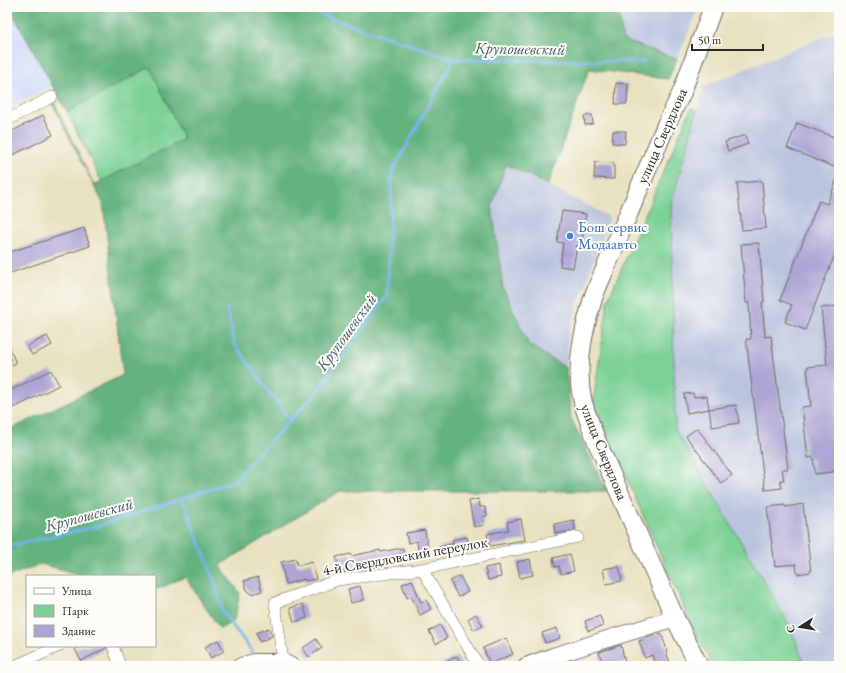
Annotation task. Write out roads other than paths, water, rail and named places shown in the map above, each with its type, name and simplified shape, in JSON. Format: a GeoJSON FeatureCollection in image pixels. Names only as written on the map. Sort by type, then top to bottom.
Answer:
{"type":"FeatureCollection","features":[{"type":"Feature","properties":{"kind":"main road","name":"улица Свердлова"},"geometry":{"type":"LineString","coordinates":[[699,666],[675,618],[597,442],[582,398],[580,366],[583,340],[594,295],[666,125],[682,92],[713,7]]}},
{"type":"Feature","properties":{"kind":"main road"},"geometry":{"type":"LineString","coordinates":[[682,92],[724,7]]}},
{"type":"Feature","properties":{"kind":"main road"},"geometry":{"type":"LineString","coordinates":[[526,666],[553,656],[675,618]]}},
{"type":"Feature","properties":{"kind":"main road"},"geometry":{"type":"LineString","coordinates":[[241,666],[254,662],[287,664]]}},
{"type":"Feature","properties":{"kind":"street"},"geometry":{"type":"LineString","coordinates":[[7,120],[52,97]]}},
{"type":"Feature","properties":{"kind":"street","name":"4-й Свердловский переулок"},"geometry":{"type":"LineString","coordinates":[[287,664],[275,603],[337,580],[422,569],[578,537]]}},
{"type":"Feature","properties":{"kind":"street"},"geometry":{"type":"LineString","coordinates":[[422,569],[479,666]]}},
{"type":"Feature","properties":{"kind":"street"},"geometry":{"type":"LineString","coordinates":[[15,666],[57,647]]}},
{"type":"Feature","properties":{"kind":"street"},"geometry":{"type":"LineString","coordinates":[[113,647],[120,666]]}},
{"type":"Feature","properties":{"kind":"waterway"},"geometry":{"type":"LineString","coordinates":[[304,7],[330,18],[454,59]]}},
{"type":"Feature","properties":{"kind":"waterway","name":"Крупошевский"},"geometry":{"type":"LineString","coordinates":[[7,546],[95,527],[232,482],[316,393],[387,296],[392,172],[454,59],[644,62]]}},
{"type":"Feature","properties":{"kind":"waterway"},"geometry":{"type":"LineString","coordinates":[[227,308],[234,343],[290,421]]}},
{"type":"Feature","properties":{"kind":"waterway"},"geometry":{"type":"LineString","coordinates":[[182,499],[213,576],[223,613],[252,653]]}},
{"type":"Feature","properties":{"kind":"place","name":"Бош сервис Модаавто"},"geometry":{"type":"Point","coordinates":[570,236]}}]}
